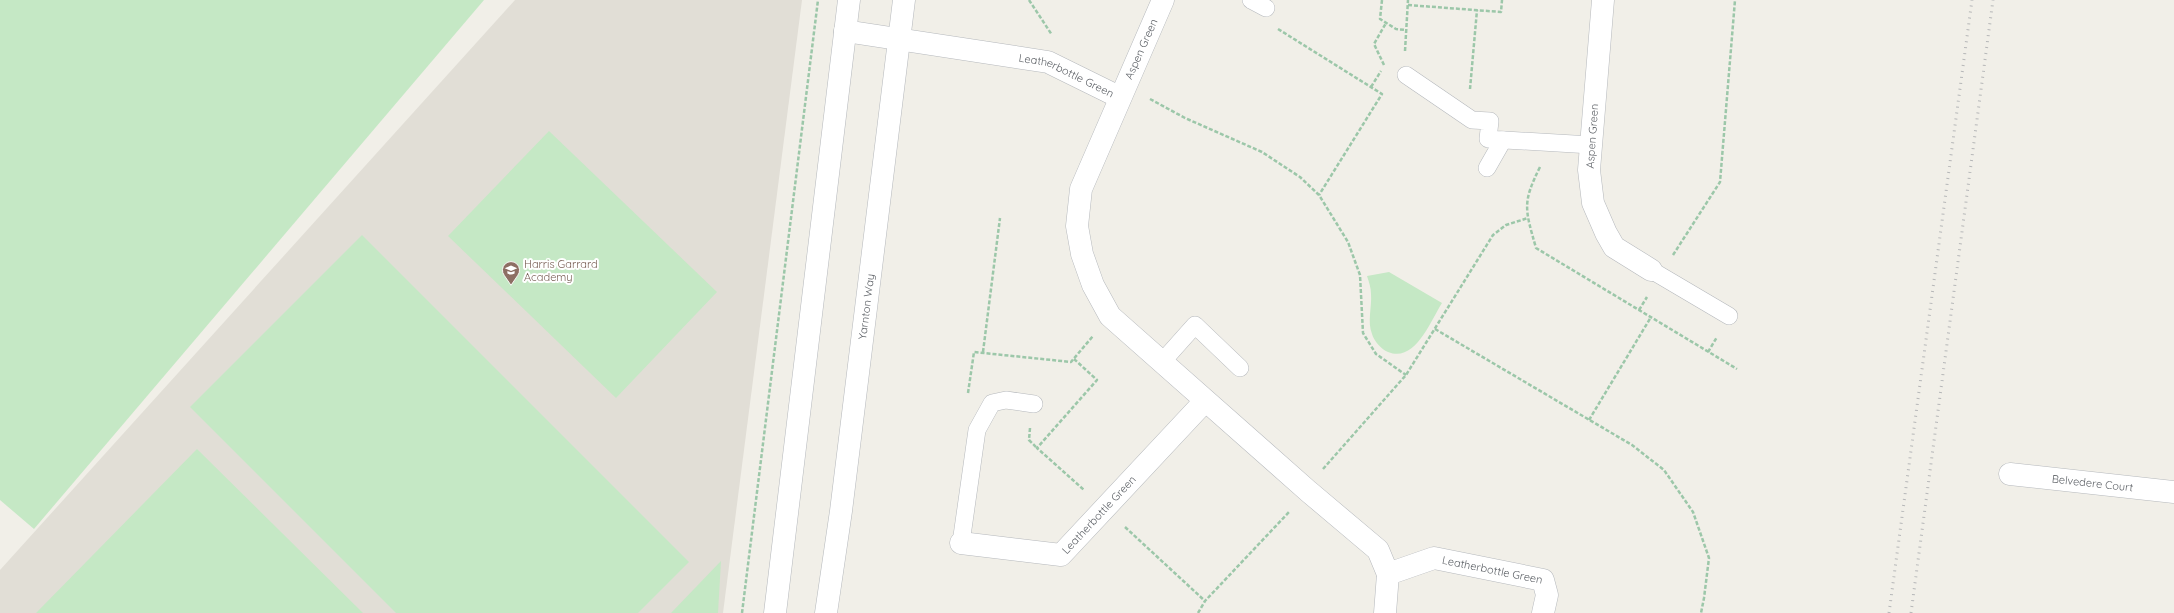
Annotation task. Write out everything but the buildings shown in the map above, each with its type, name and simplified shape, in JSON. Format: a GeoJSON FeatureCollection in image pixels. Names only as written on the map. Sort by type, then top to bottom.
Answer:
{"type":"FeatureCollection","features":[{"type":"Feature","properties":{"kind":"street"},"geometry":{"type":"LineString","coordinates":[[775,613],[849,0]]}},
{"type":"Feature","properties":{"kind":"street","name":"Yarnton Way"},"geometry":{"type":"LineString","coordinates":[[826,613],[841,511],[904,0]]}},
{"type":"Feature","properties":{"kind":"street","name":"Aspen Green"},"geometry":{"type":"LineString","coordinates":[[1122,91],[1163,0]]}},
{"type":"Feature","properties":{"kind":"street","name":"Aspen Green"},"geometry":{"type":"LineString","coordinates":[[1603,0],[1589,170],[1593,203],[1614,247],[1656,273]]}},
{"type":"Feature","properties":{"kind":"street","name":"Leatherbottle Green"},"geometry":{"type":"LineString","coordinates":[[846,31],[1048,62],[1122,91],[1081,189],[1077,226],[1082,254],[1093,285],[1110,316],[1306,490],[1378,550],[1388,574],[1385,613]]}},
{"type":"Feature","properties":{"kind":"street","name":"Leatherbottle Green"},"geometry":{"type":"LineString","coordinates":[[961,542],[1061,555],[1205,401]]}},
{"type":"Feature","properties":{"kind":"street","name":"Belvedere Court"},"geometry":{"type":"LineString","coordinates":[[2010,474],[2174,492]]}},
{"type":"Feature","properties":{"kind":"street","name":"Leatherbottle Green"},"geometry":{"type":"LineString","coordinates":[[1388,574],[1434,558],[1543,580],[1547,595],[1544,613]]}},
{"type":"Feature","properties":{"kind":"lane"},"geometry":{"type":"LineString","coordinates":[[1251,0],[1266,8]]}},
{"type":"Feature","properties":{"kind":"lane"},"geometry":{"type":"LineString","coordinates":[[1406,75],[1472,120],[1490,121],[1488,139],[1591,145]]}},
{"type":"Feature","properties":{"kind":"lane"},"geometry":{"type":"LineString","coordinates":[[1487,168],[1503,140]]}},
{"type":"Feature","properties":{"kind":"lane"},"geometry":{"type":"LineString","coordinates":[[1656,273],[1730,316]]}},
{"type":"Feature","properties":{"kind":"lane"},"geometry":{"type":"LineString","coordinates":[[1162,362],[1195,325],[1240,368]]}},
{"type":"Feature","properties":{"kind":"lane"},"geometry":{"type":"LineString","coordinates":[[961,542],[977,430],[983,416],[992,403],[1006,400],[1034,404]]}},
{"type":"Feature","properties":{"kind":"path"},"geometry":{"type":"LineString","coordinates":[[742,613],[780,318],[818,0]]}},
{"type":"Feature","properties":{"kind":"path"},"geometry":{"type":"LineString","coordinates":[[1382,0],[1380,19],[1396,29],[1406,30]]}},
{"type":"Feature","properties":{"kind":"path"},"geometry":{"type":"LineString","coordinates":[[1405,55],[1408,0]]}},
{"type":"Feature","properties":{"kind":"path"},"geometry":{"type":"LineString","coordinates":[[1408,5],[1501,12],[1502,0]]}},
{"type":"Feature","properties":{"kind":"path"},"geometry":{"type":"LineString","coordinates":[[1639,310],[1656,273],[1720,182],[1735,0]]}},
{"type":"Feature","properties":{"kind":"path"},"geometry":{"type":"LineString","coordinates":[[1266,8],[1275,27],[1380,92]]}},
{"type":"Feature","properties":{"kind":"path"},"geometry":{"type":"LineString","coordinates":[[1468,117],[1477,10]]}},
{"type":"Feature","properties":{"kind":"path"},"geometry":{"type":"LineString","coordinates":[[1371,87],[1384,66],[1374,44],[1386,23]]}},
{"type":"Feature","properties":{"kind":"path"},"geometry":{"type":"LineString","coordinates":[[1319,195],[1382,94],[1380,92],[1384,86]]}},
{"type":"Feature","properties":{"kind":"path"},"geometry":{"type":"LineString","coordinates":[[1122,91],[1262,152],[1300,177],[1319,195],[1348,242],[1360,275],[1363,333],[1376,354],[1406,375]]}},
{"type":"Feature","properties":{"kind":"path"},"geometry":{"type":"LineString","coordinates":[[983,352],[1000,218]]}},
{"type":"Feature","properties":{"kind":"path"},"geometry":{"type":"LineString","coordinates":[[1198,613],[1205,601],[1306,490],[1406,375],[1436,329],[1493,235],[1506,225],[1528,218]]}},
{"type":"Feature","properties":{"kind":"path"},"geometry":{"type":"LineString","coordinates":[[1589,420],[1651,317]]}},
{"type":"Feature","properties":{"kind":"path"},"geometry":{"type":"LineString","coordinates":[[1436,329],[1632,445],[1664,470],[1693,512],[1708,558],[1701,613]]}},
{"type":"Feature","properties":{"kind":"path"},"geometry":{"type":"LineString","coordinates":[[1074,359],[1097,380],[1037,448],[1205,601]]}},
{"type":"Feature","properties":{"kind":"shaded area","name":"Harris Garrard Academy"},"geometry":{"type":"Polygon","coordinates":[[[515,0],[802,0],[723,613],[0,613],[0,570],[515,0]]]}},
{"type":"Feature","properties":{"kind":"green space"},"geometry":{"type":"Polygon","coordinates":[[[0,0],[484,0],[34,529],[0,500],[0,0]]]}},
{"type":"Feature","properties":{"kind":"green space"},"geometry":{"type":"Polygon","coordinates":[[[549,131],[717,292],[616,398],[448,236],[549,131]]]}},
{"type":"Feature","properties":{"kind":"green space"},"geometry":{"type":"Polygon","coordinates":[[[362,235],[689,562],[638,613],[396,613],[190,407],[362,235]]]}},
{"type":"Feature","properties":{"kind":"green space"},"geometry":{"type":"Polygon","coordinates":[[[1389,272],[1442,303],[1421,339],[1406,352],[1398,354],[1388,352],[1378,344],[1373,337],[1370,325],[1371,292],[1367,276],[1389,272]]]}},
{"type":"Feature","properties":{"kind":"green space"},"geometry":{"type":"Polygon","coordinates":[[[197,449],[363,613],[36,613],[197,449]]]}},
{"type":"Feature","properties":{"kind":"green space"},"geometry":{"type":"Polygon","coordinates":[[[721,561],[718,613],[671,613],[721,561]]]}},
{"type":"Feature","properties":{"kind":"railway"},"geometry":{"type":"LineString","coordinates":[[1889,613],[1972,0]]}},
{"type":"Feature","properties":{"kind":"railway"},"geometry":{"type":"LineString","coordinates":[[1911,613],[1993,0]]}},
{"type":"Feature","properties":{"kind":"place","name":"Harris Garrard Academy"},"geometry":{"type":"Point","coordinates":[511,285]}}]}
